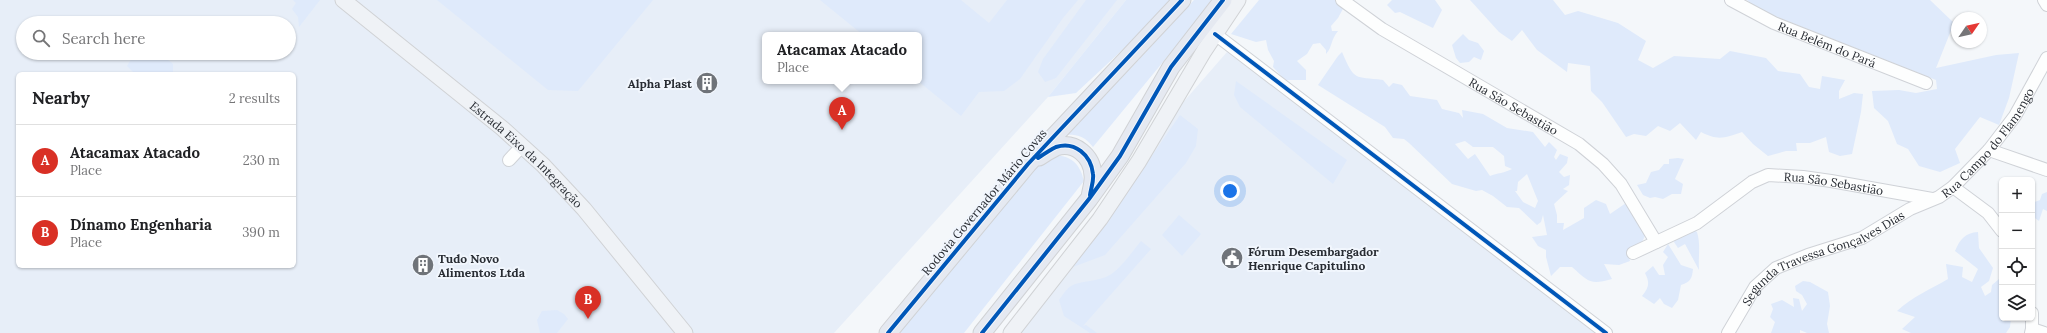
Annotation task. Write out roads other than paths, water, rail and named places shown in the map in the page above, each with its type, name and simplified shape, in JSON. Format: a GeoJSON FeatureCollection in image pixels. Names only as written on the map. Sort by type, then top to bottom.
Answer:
{"type":"FeatureCollection","features":[{"type":"Feature","properties":{"kind":"highway","name":"Rodovia Governador Mário Covas"},"geometry":{"type":"LineString","coordinates":[[888,333],[1028,164],[1182,0]]}},
{"type":"Feature","properties":{"kind":"highway"},"geometry":{"type":"LineString","coordinates":[[982,333],[1089,199],[1120,156],[1171,67],[1223,0]]}},
{"type":"Feature","properties":{"kind":"highway"},"geometry":{"type":"LineString","coordinates":[[1028,164],[1057,147],[1066,146],[1079,149],[1088,159],[1092,168],[1093,180],[1089,199]]}},
{"type":"Feature","properties":{"kind":"main road","name":"Estrada Eixo da Integração"},"geometry":{"type":"LineString","coordinates":[[343,0],[522,146],[584,209],[686,333]]}},
{"type":"Feature","properties":{"kind":"main road"},"geometry":{"type":"LineString","coordinates":[[1011,333],[1103,214],[1138,161],[1215,34],[1238,0]]}},
{"type":"Feature","properties":{"kind":"street","name":"Rua São Sebastião"},"geometry":{"type":"LineString","coordinates":[[1342,0],[1382,29],[1579,144],[1603,164],[1621,184],[1656,242]]}},
{"type":"Feature","properties":{"kind":"street","name":"Rua Belém do Pará"},"geometry":{"type":"LineString","coordinates":[[1731,0],[1774,23],[1926,83]]}},
{"type":"Feature","properties":{"kind":"street"},"geometry":{"type":"LineString","coordinates":[[2044,0],[2047,5]]}},
{"type":"Feature","properties":{"kind":"street"},"geometry":{"type":"LineString","coordinates":[[1215,34],[1606,333]]}},
{"type":"Feature","properties":{"kind":"street","name":"Rua Campo do Flamengo"},"geometry":{"type":"LineString","coordinates":[[1934,199],[1953,187],[1989,150],[2015,116],[2047,58]]}},
{"type":"Feature","properties":{"kind":"street"},"geometry":{"type":"LineString","coordinates":[[509,160],[522,146]]}},
{"type":"Feature","properties":{"kind":"street"},"geometry":{"type":"LineString","coordinates":[[1989,150],[2047,170]]}},
{"type":"Feature","properties":{"kind":"street","name":"Rua São Sebastião"},"geometry":{"type":"LineString","coordinates":[[1634,253],[1697,223],[1752,182],[1768,175],[1803,177],[1831,181],[1934,199]]}},
{"type":"Feature","properties":{"kind":"street"},"geometry":{"type":"LineString","coordinates":[[1953,187],[1988,213],[1999,227]]}},
{"type":"Feature","properties":{"kind":"street","name":"Segunda Travessa Gonçalves Dias"},"geometry":{"type":"LineString","coordinates":[[1728,333],[1755,287],[1776,268],[1808,255],[1862,238],[1910,209],[1934,199]]}},
{"type":"Feature","properties":{"kind":"street"},"geometry":{"type":"LineString","coordinates":[[2032,321],[2031,331],[2044,333]]}},
{"type":"Feature","properties":{"kind":"place","name":"Alpha Plast"},"geometry":{"type":"Point","coordinates":[707,83]}},
{"type":"Feature","properties":{"kind":"place","name":"Atacamax Atacado"},"geometry":{"type":"Point","coordinates":[842,130]}},
{"type":"Feature","properties":{"kind":"place","name":"Fórum Desembargador Henrique Capitulino"},"geometry":{"type":"Point","coordinates":[1232,258]}},
{"type":"Feature","properties":{"kind":"place","name":"Tudo Novo Alimentos Ltda"},"geometry":{"type":"Point","coordinates":[423,265]}},
{"type":"Feature","properties":{"kind":"place","name":"Dínamo Engenharia"},"geometry":{"type":"Point","coordinates":[588,319]}}]}
